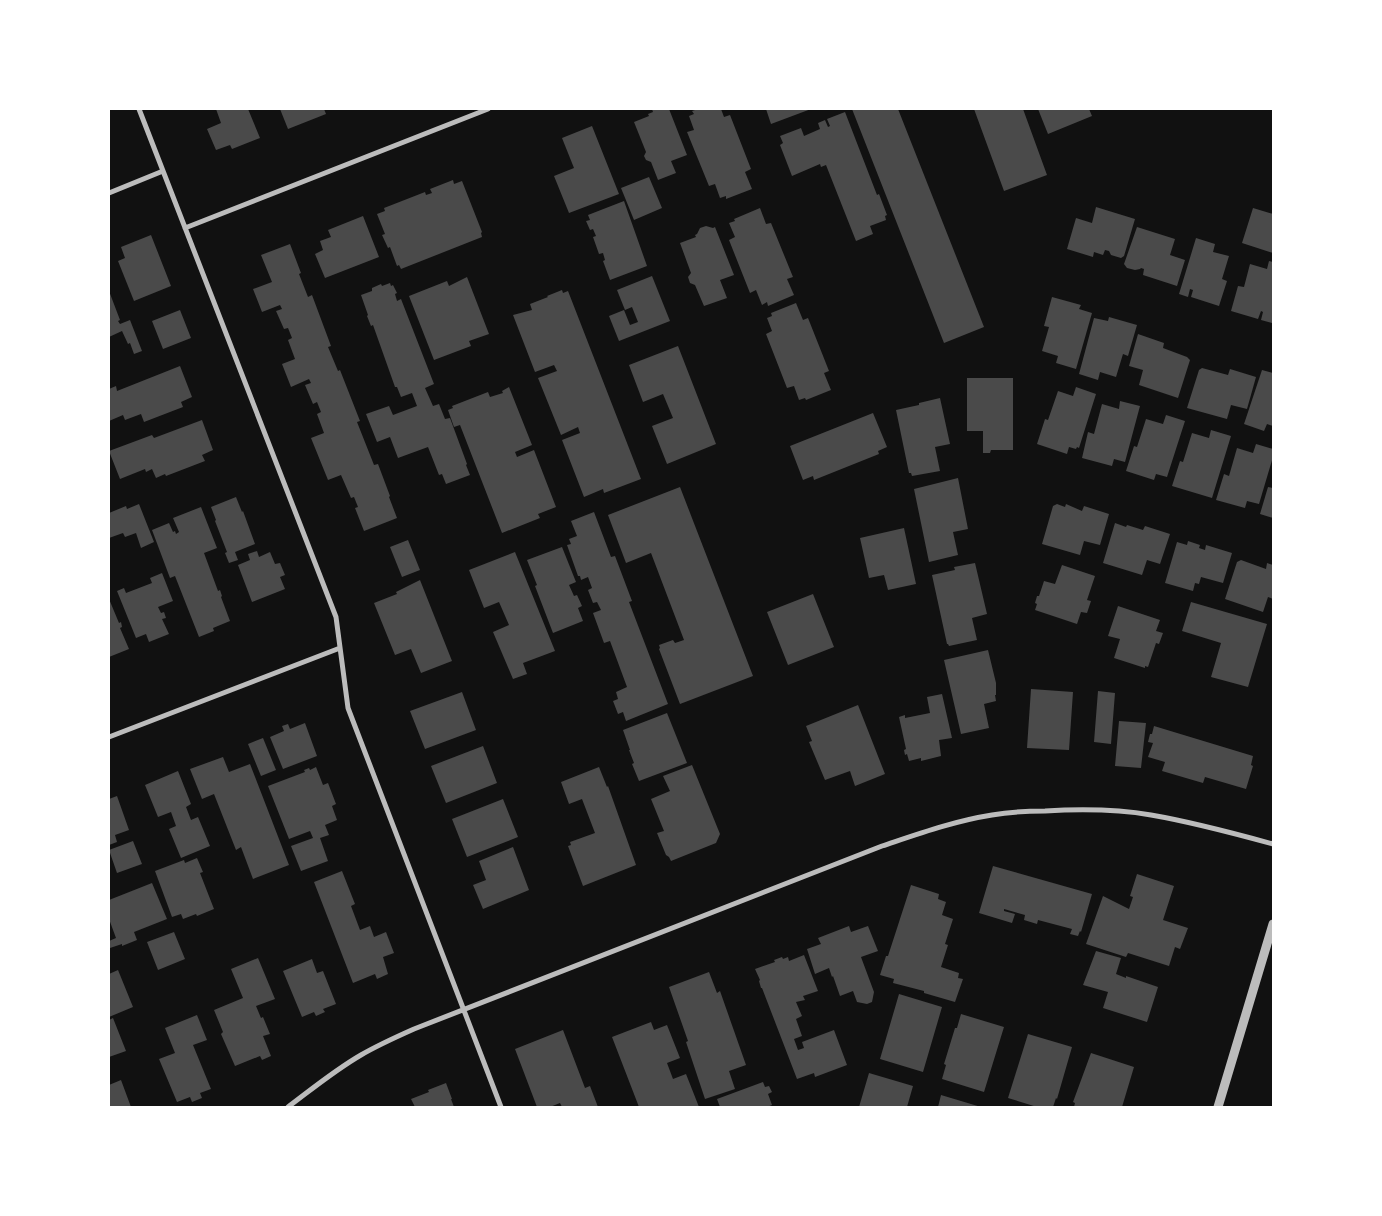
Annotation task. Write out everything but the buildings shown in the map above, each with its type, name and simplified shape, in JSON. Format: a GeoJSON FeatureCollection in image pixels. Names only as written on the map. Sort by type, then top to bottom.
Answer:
{"type":"FeatureCollection","features":[{"type":"Feature","properties":{"kind":"street"},"geometry":{"type":"LineString","coordinates":[[139,109],[336,617],[348,708],[501,1107]]}},
{"type":"Feature","properties":{"kind":"street"},"geometry":{"type":"LineString","coordinates":[[186,228],[488,109]]}},
{"type":"Feature","properties":{"kind":"street"},"geometry":{"type":"LineString","coordinates":[[109,193],[163,171]]}},
{"type":"Feature","properties":{"kind":"street"},"geometry":{"type":"LineString","coordinates":[[109,738],[340,648]]}},
{"type":"Feature","properties":{"kind":"street"},"geometry":{"type":"LineString","coordinates":[[288,1107],[343,1066],[377,1046],[463,1010],[882,846],[974,818],[993,814],[1062,810],[1122,812],[1151,815],[1273,844]]}},
{"type":"Feature","properties":{"kind":"street"},"geometry":{"type":"LineString","coordinates":[[1218,1107],[1273,924]]}}]}
